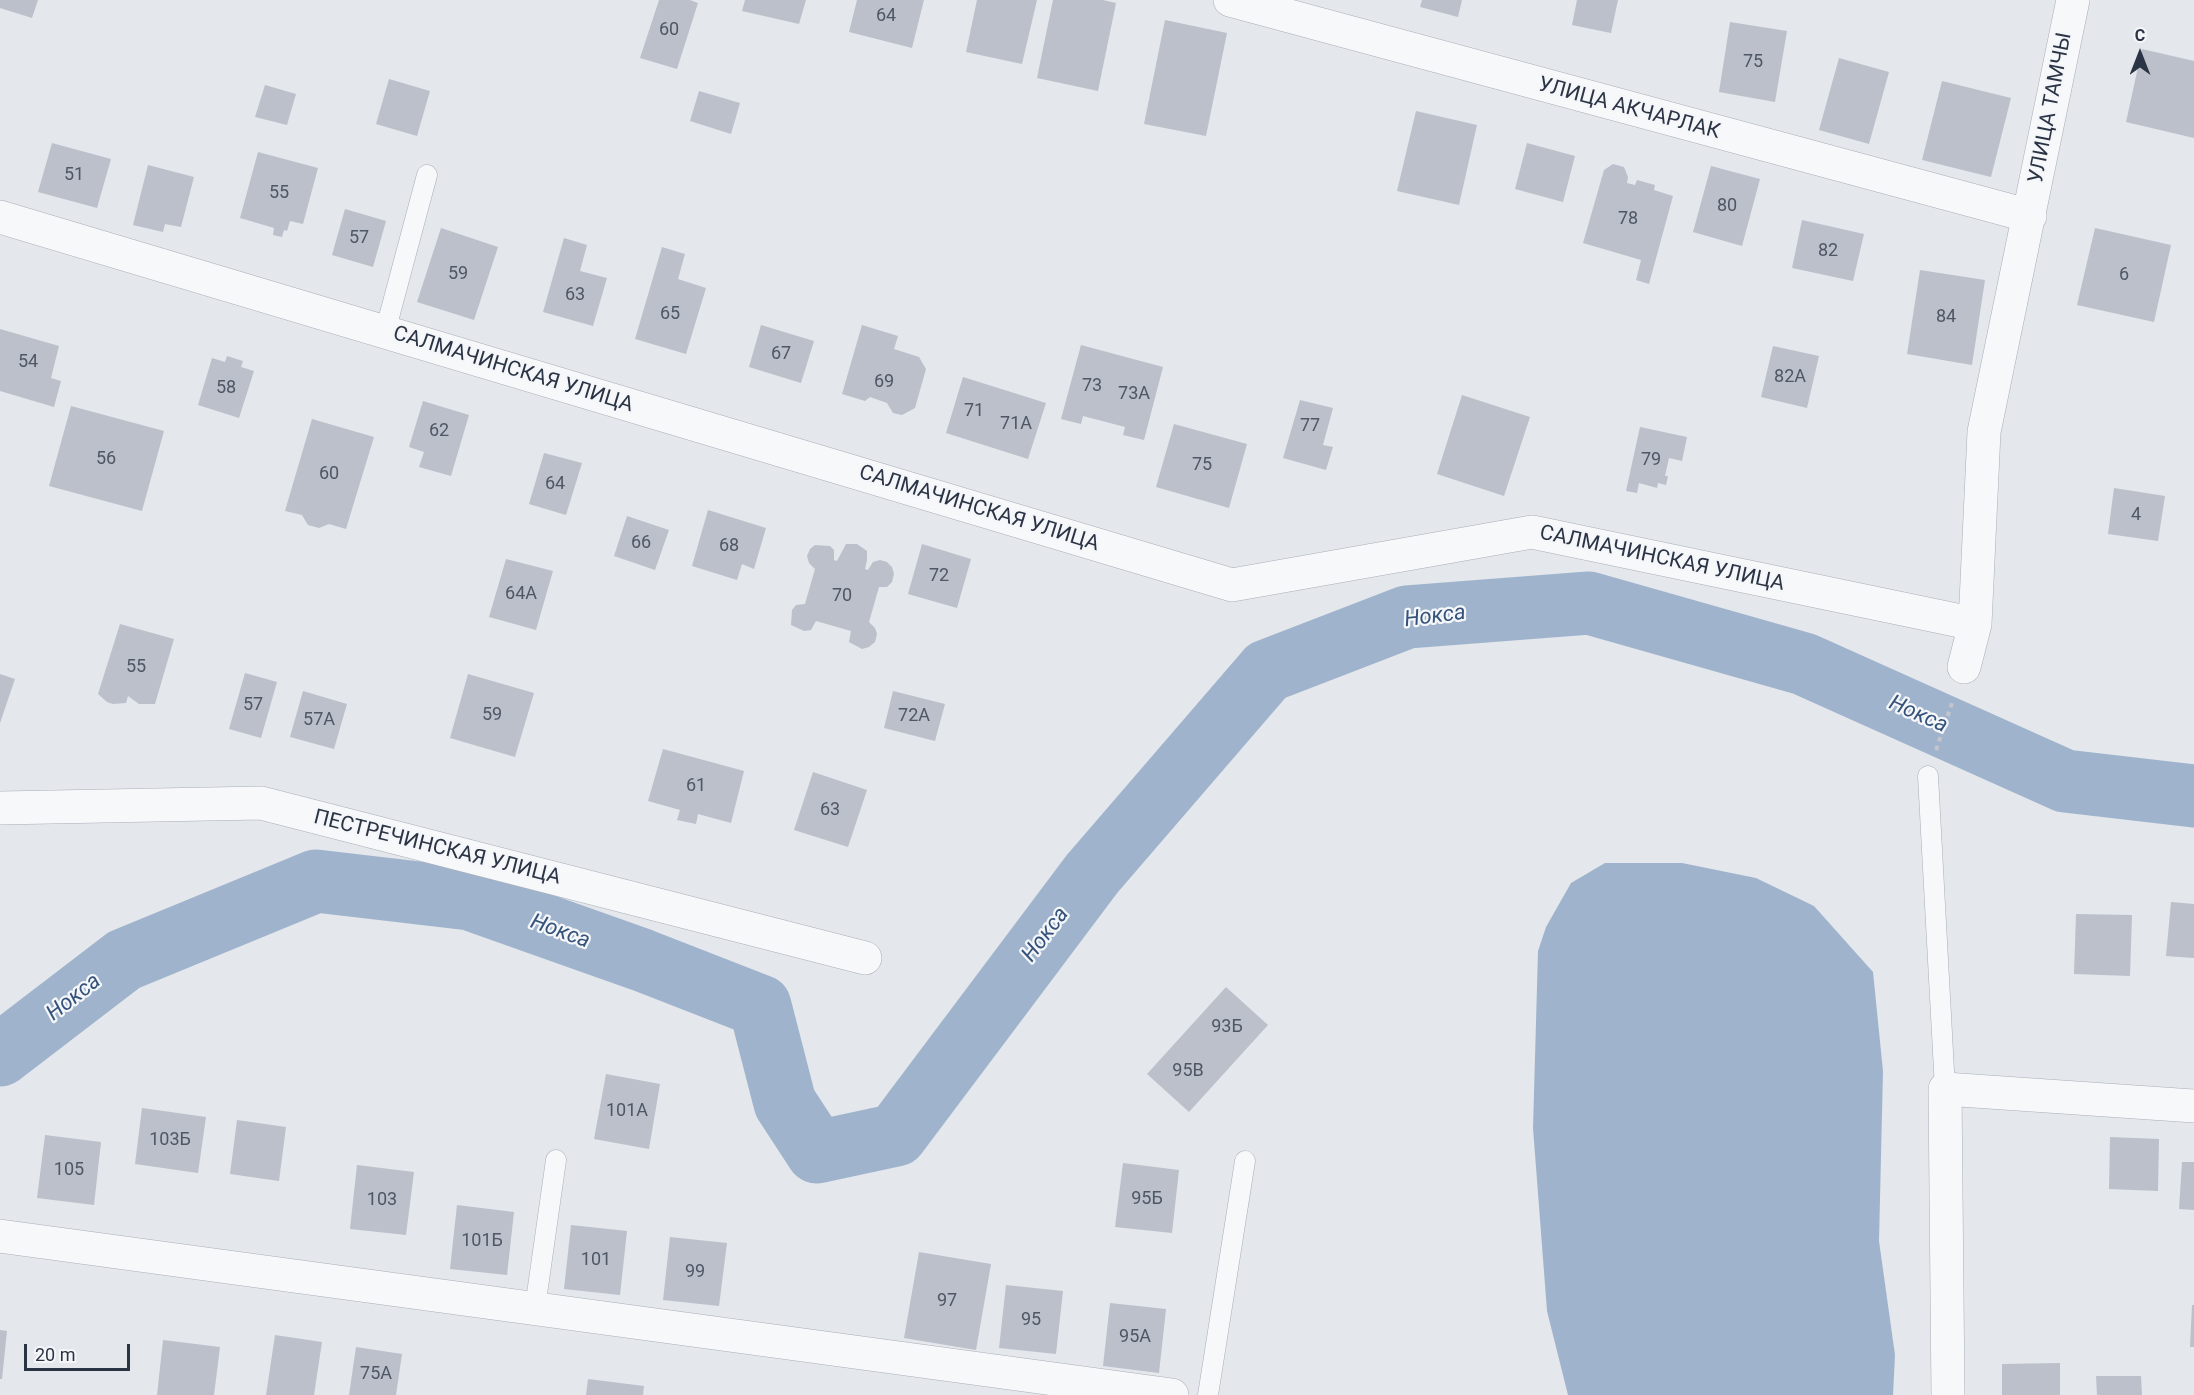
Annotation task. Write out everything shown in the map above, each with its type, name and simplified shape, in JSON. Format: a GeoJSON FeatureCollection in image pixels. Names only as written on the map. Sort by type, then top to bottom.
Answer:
{"type":"FeatureCollection","features":[{"type":"Feature","properties":{"kind":"street","name":"УЛИЦА АКЧАРЛАК"},"geometry":{"type":"LineString","coordinates":[[1230,0],[2030,216]]}},
{"type":"Feature","properties":{"kind":"street","name":"УЛИЦА ТАМЧЫ"},"geometry":{"type":"LineString","coordinates":[[1964,667],[1975,624],[1984,432],[2073,0]]}},
{"type":"Feature","properties":{"kind":"street","name":"САЛМАЧИНСКАЯ УЛИЦА"},"geometry":{"type":"LineString","coordinates":[[0,217],[1233,585],[1532,532],[1975,624]]}},
{"type":"Feature","properties":{"kind":"street","name":"ПЕСТРЕЧИНСКАЯ УЛИЦА"},"geometry":{"type":"LineString","coordinates":[[0,808],[261,802],[865,958]]}},
{"type":"Feature","properties":{"kind":"street"},"geometry":{"type":"LineString","coordinates":[[1948,1395],[1945,1089],[2194,1106]]}},
{"type":"Feature","properties":{"kind":"street"},"geometry":{"type":"LineString","coordinates":[[0,1236],[1172,1395]]}},
{"type":"Feature","properties":{"kind":"lane"},"geometry":{"type":"LineString","coordinates":[[385,332],[428,175]]}},
{"type":"Feature","properties":{"kind":"lane"},"geometry":{"type":"LineString","coordinates":[[1928,776],[1945,1089]]}},
{"type":"Feature","properties":{"kind":"lane"},"geometry":{"type":"LineString","coordinates":[[535,1308],[556,1160]]}},
{"type":"Feature","properties":{"kind":"lane"},"geometry":{"type":"LineString","coordinates":[[1208,1395],[1245,1161]]}},
{"type":"Feature","properties":{"kind":"path"},"geometry":{"type":"LineString","coordinates":[[1928,776],[1964,667]]}},
{"type":"Feature","properties":{"kind":"water"},"geometry":{"type":"Polygon","coordinates":[[[1605,863],[1682,863],[1756,878],[1814,906],[1873,972],[1883,1071],[1879,1241],[1895,1355],[1893,1395],[1568,1395],[1547,1311],[1533,1128],[1538,951],[1546,927],[1571,883],[1605,863]]]}},
{"type":"Feature","properties":{"kind":"building"},"geometry":{"type":"Polygon","coordinates":[[[0,0],[38,0],[32,18],[0,8],[0,0]]]}},
{"type":"Feature","properties":{"kind":"building"},"geometry":{"type":"Polygon","coordinates":[[[659,0],[690,0],[698,3],[677,69],[640,58],[659,0]]]}},
{"type":"Feature","properties":{"kind":"building"},"geometry":{"type":"Polygon","coordinates":[[[745,0],[806,0],[799,24],[742,11],[745,0]]]}},
{"type":"Feature","properties":{"kind":"building"},"geometry":{"type":"Polygon","coordinates":[[[857,0],[924,0],[912,48],[849,32],[857,0]]]}},
{"type":"Feature","properties":{"kind":"building"},"geometry":{"type":"Polygon","coordinates":[[[977,0],[1037,0],[1022,64],[966,52],[977,0]]]}},
{"type":"Feature","properties":{"kind":"building"},"geometry":{"type":"Polygon","coordinates":[[[1053,0],[1103,0],[1116,3],[1098,91],[1037,78],[1053,0]]]}},
{"type":"Feature","properties":{"kind":"building"},"geometry":{"type":"Polygon","coordinates":[[[1422,0],[1462,0],[1458,17],[1420,7],[1422,0]]]}},
{"type":"Feature","properties":{"kind":"building"},"geometry":{"type":"Polygon","coordinates":[[[1577,0],[1618,0],[1611,33],[1572,25],[1577,0]]]}},
{"type":"Feature","properties":{"kind":"building"},"geometry":{"type":"Polygon","coordinates":[[[1165,20],[1227,33],[1206,136],[1144,124],[1165,20]]]}},
{"type":"Feature","properties":{"kind":"building"},"geometry":{"type":"Polygon","coordinates":[[[1730,22],[1787,31],[1775,102],[1719,92],[1730,22]]]}},
{"type":"Feature","properties":{"kind":"building"},"geometry":{"type":"Polygon","coordinates":[[[2142,49],[2194,61],[2194,138],[2126,122],[2142,49]]]}},
{"type":"Feature","properties":{"kind":"building"},"geometry":{"type":"Polygon","coordinates":[[[1839,58],[1889,72],[1869,144],[1819,130],[1839,58]]]}},
{"type":"Feature","properties":{"kind":"building"},"geometry":{"type":"Polygon","coordinates":[[[389,79],[430,91],[417,136],[376,124],[389,79]]]}},
{"type":"Feature","properties":{"kind":"building"},"geometry":{"type":"Polygon","coordinates":[[[1942,81],[2011,98],[1991,177],[1922,160],[1942,81]]]}},
{"type":"Feature","properties":{"kind":"building"},"geometry":{"type":"Polygon","coordinates":[[[265,85],[296,94],[287,125],[255,117],[265,85]]]}},
{"type":"Feature","properties":{"kind":"building"},"geometry":{"type":"Polygon","coordinates":[[[699,91],[740,103],[731,134],[690,121],[699,91]]]}},
{"type":"Feature","properties":{"kind":"building"},"geometry":{"type":"Polygon","coordinates":[[[1416,111],[1477,125],[1459,205],[1397,191],[1416,111]]]}},
{"type":"Feature","properties":{"kind":"building"},"geometry":{"type":"Polygon","coordinates":[[[52,143],[111,159],[97,208],[38,192],[52,143]]]}},
{"type":"Feature","properties":{"kind":"building"},"geometry":{"type":"Polygon","coordinates":[[[1527,143],[1575,156],[1563,202],[1515,189],[1527,143]]]}},
{"type":"Feature","properties":{"kind":"building"},"geometry":{"type":"Polygon","coordinates":[[[258,152],[318,168],[303,224],[290,221],[282,237],[273,235],[274,228],[240,218],[258,152]]]}},
{"type":"Feature","properties":{"kind":"building"},"geometry":{"type":"Polygon","coordinates":[[[1613,164],[1624,167],[1628,177],[1627,183],[1635,185],[1637,180],[1655,185],[1654,190],[1673,196],[1649,284],[1636,280],[1641,260],[1583,243],[1604,170],[1613,164]]]}},
{"type":"Feature","properties":{"kind":"building"},"geometry":{"type":"Polygon","coordinates":[[[148,165],[194,177],[181,227],[165,224],[163,232],[133,225],[148,165]]]}},
{"type":"Feature","properties":{"kind":"building"},"geometry":{"type":"Polygon","coordinates":[[[1711,166],[1760,179],[1742,246],[1693,232],[1711,166]]]}},
{"type":"Feature","properties":{"kind":"building"},"geometry":{"type":"Polygon","coordinates":[[[345,209],[386,221],[373,267],[332,255],[345,209]]]}},
{"type":"Feature","properties":{"kind":"building"},"geometry":{"type":"Polygon","coordinates":[[[1802,220],[1864,234],[1853,281],[1792,268],[1802,220]]]}},
{"type":"Feature","properties":{"kind":"building"},"geometry":{"type":"Polygon","coordinates":[[[441,228],[498,247],[474,320],[417,302],[441,228]]]}},
{"type":"Feature","properties":{"kind":"building"},"geometry":{"type":"Polygon","coordinates":[[[2095,228],[2171,245],[2154,322],[2077,305],[2095,228]]]}},
{"type":"Feature","properties":{"kind":"building"},"geometry":{"type":"Polygon","coordinates":[[[564,238],[587,245],[580,271],[607,278],[593,326],[543,312],[564,238]]]}},
{"type":"Feature","properties":{"kind":"building"},"geometry":{"type":"Polygon","coordinates":[[[662,247],[685,254],[678,279],[706,288],[686,354],[635,339],[662,247]]]}},
{"type":"Feature","properties":{"kind":"building"},"geometry":{"type":"Polygon","coordinates":[[[1920,270],[1985,280],[1972,365],[1907,354],[1920,270]]]}},
{"type":"Feature","properties":{"kind":"building"},"geometry":{"type":"Polygon","coordinates":[[[761,325],[814,341],[801,383],[749,367],[761,325]]]}},
{"type":"Feature","properties":{"kind":"building"},"geometry":{"type":"Polygon","coordinates":[[[862,325],[898,336],[894,349],[919,357],[926,369],[915,408],[902,415],[893,413],[887,403],[870,397],[865,401],[842,394],[862,325]]]}},
{"type":"Feature","properties":{"kind":"building"},"geometry":{"type":"Polygon","coordinates":[[[0,329],[59,346],[51,378],[61,381],[54,407],[0,391],[0,329]]]}},
{"type":"Feature","properties":{"kind":"building"},"geometry":{"type":"Polygon","coordinates":[[[1081,345],[1163,367],[1144,440],[1123,435],[1125,427],[1083,416],[1081,424],[1061,419],[1081,345]]]}},
{"type":"Feature","properties":{"kind":"building"},"geometry":{"type":"Polygon","coordinates":[[[1773,346],[1819,356],[1807,408],[1761,397],[1773,346]]]}},
{"type":"Feature","properties":{"kind":"building"},"geometry":{"type":"Polygon","coordinates":[[[227,356],[243,361],[241,367],[254,371],[239,418],[198,405],[212,358],[225,362],[227,356]]]}},
{"type":"Feature","properties":{"kind":"building"},"geometry":{"type":"Polygon","coordinates":[[[963,377],[1046,403],[1028,459],[946,433],[963,377]]]}},
{"type":"Feature","properties":{"kind":"building"},"geometry":{"type":"Polygon","coordinates":[[[1462,395],[1530,417],[1504,496],[1437,474],[1462,395]]]}},
{"type":"Feature","properties":{"kind":"building"},"geometry":{"type":"Polygon","coordinates":[[[1300,400],[1333,408],[1323,445],[1333,447],[1326,470],[1283,458],[1300,400]]]}},
{"type":"Feature","properties":{"kind":"building"},"geometry":{"type":"Polygon","coordinates":[[[423,401],[469,415],[451,476],[419,467],[424,452],[409,447],[423,401]]]}},
{"type":"Feature","properties":{"kind":"building"},"geometry":{"type":"Polygon","coordinates":[[[71,406],[164,431],[142,511],[49,486],[71,406]]]}},
{"type":"Feature","properties":{"kind":"building"},"geometry":{"type":"Polygon","coordinates":[[[312,419],[374,437],[346,529],[329,524],[319,528],[308,525],[302,515],[285,511],[312,419]]]}},
{"type":"Feature","properties":{"kind":"building"},"geometry":{"type":"Polygon","coordinates":[[[1174,424],[1247,444],[1229,508],[1156,487],[1174,424]]]}},
{"type":"Feature","properties":{"kind":"building"},"geometry":{"type":"Polygon","coordinates":[[[1640,427],[1687,437],[1682,461],[1669,458],[1665,476],[1668,476],[1666,485],[1658,483],[1657,488],[1639,483],[1637,493],[1626,491],[1640,427]]]}},
{"type":"Feature","properties":{"kind":"building"},"geometry":{"type":"Polygon","coordinates":[[[544,453],[582,463],[566,515],[529,504],[544,453]]]}},
{"type":"Feature","properties":{"kind":"building"},"geometry":{"type":"Polygon","coordinates":[[[2114,488],[2165,496],[2158,541],[2108,534],[2114,488]]]}},
{"type":"Feature","properties":{"kind":"building"},"geometry":{"type":"Polygon","coordinates":[[[708,510],[766,528],[754,569],[742,564],[737,580],[692,566],[708,510]]]}},
{"type":"Feature","properties":{"kind":"building"},"geometry":{"type":"Polygon","coordinates":[[[627,516],[669,530],[655,570],[614,556],[627,516]]]}},
{"type":"Feature","properties":{"kind":"building"},"geometry":{"type":"Polygon","coordinates":[[[846,544],[857,544],[867,551],[865,569],[868,570],[873,562],[880,560],[892,567],[894,574],[892,582],[887,587],[879,587],[869,622],[877,634],[875,642],[862,649],[849,642],[851,631],[816,621],[811,630],[804,631],[791,625],[792,610],[796,605],[805,604],[815,569],[809,563],[807,556],[810,549],[815,545],[830,546],[834,550],[834,560],[837,561],[846,544]]]}},
{"type":"Feature","properties":{"kind":"building"},"geometry":{"type":"Polygon","coordinates":[[[922,544],[971,559],[957,608],[908,594],[922,544]]]}},
{"type":"Feature","properties":{"kind":"building"},"geometry":{"type":"Polygon","coordinates":[[[506,559],[553,571],[536,630],[489,617],[506,559]]]}},
{"type":"Feature","properties":{"kind":"building"},"geometry":{"type":"Polygon","coordinates":[[[120,624],[174,639],[155,704],[139,704],[128,696],[126,703],[113,704],[98,694],[120,624]]]}},
{"type":"Feature","properties":{"kind":"building"},"geometry":{"type":"Polygon","coordinates":[[[245,673],[277,682],[261,738],[229,729],[245,673]]]}},
{"type":"Feature","properties":{"kind":"building"},"geometry":{"type":"Polygon","coordinates":[[[0,674],[15,679],[0,723],[0,674]]]}},
{"type":"Feature","properties":{"kind":"building"},"geometry":{"type":"Polygon","coordinates":[[[468,674],[534,693],[515,757],[450,738],[468,674]]]}},
{"type":"Feature","properties":{"kind":"building"},"geometry":{"type":"Polygon","coordinates":[[[303,691],[347,704],[334,749],[290,737],[303,691]]]}},
{"type":"Feature","properties":{"kind":"building"},"geometry":{"type":"Polygon","coordinates":[[[893,691],[945,704],[935,741],[884,728],[893,691]]]}},
{"type":"Feature","properties":{"kind":"building"},"geometry":{"type":"Polygon","coordinates":[[[663,749],[744,771],[731,823],[698,814],[696,824],[677,820],[680,810],[648,801],[663,749]]]}},
{"type":"Feature","properties":{"kind":"building"},"geometry":{"type":"Polygon","coordinates":[[[813,772],[867,790],[848,847],[794,830],[813,772]]]}},
{"type":"Feature","properties":{"kind":"building"},"geometry":{"type":"Polygon","coordinates":[[[2171,902],[2194,904],[2194,958],[2166,956],[2171,902]]]}},
{"type":"Feature","properties":{"kind":"building"},"geometry":{"type":"Polygon","coordinates":[[[2076,914],[2132,915],[2130,976],[2074,974],[2076,914]]]}},
{"type":"Feature","properties":{"kind":"building"},"geometry":{"type":"Polygon","coordinates":[[[1226,987],[1268,1025],[1189,1112],[1147,1074],[1226,987]]]}},
{"type":"Feature","properties":{"kind":"building"},"geometry":{"type":"Polygon","coordinates":[[[606,1074],[660,1084],[649,1149],[594,1139],[606,1074]]]}},
{"type":"Feature","properties":{"kind":"building"},"geometry":{"type":"Polygon","coordinates":[[[142,1108],[206,1117],[198,1173],[135,1164],[142,1108]]]}},
{"type":"Feature","properties":{"kind":"building"},"geometry":{"type":"Polygon","coordinates":[[[237,1120],[286,1127],[279,1181],[230,1174],[237,1120]]]}},
{"type":"Feature","properties":{"kind":"building"},"geometry":{"type":"Polygon","coordinates":[[[45,1135],[101,1142],[94,1205],[37,1198],[45,1135]]]}},
{"type":"Feature","properties":{"kind":"building"},"geometry":{"type":"Polygon","coordinates":[[[2110,1137],[2159,1139],[2158,1191],[2109,1189],[2110,1137]]]}},
{"type":"Feature","properties":{"kind":"building"},"geometry":{"type":"Polygon","coordinates":[[[2182,1162],[2194,1162],[2194,1210],[2179,1209],[2182,1162]]]}},
{"type":"Feature","properties":{"kind":"building"},"geometry":{"type":"Polygon","coordinates":[[[1123,1163],[1179,1170],[1172,1233],[1115,1227],[1123,1163]]]}},
{"type":"Feature","properties":{"kind":"building"},"geometry":{"type":"Polygon","coordinates":[[[357,1165],[414,1172],[406,1235],[350,1229],[357,1165]]]}},
{"type":"Feature","properties":{"kind":"building"},"geometry":{"type":"Polygon","coordinates":[[[457,1205],[514,1212],[507,1275],[450,1269],[457,1205]]]}},
{"type":"Feature","properties":{"kind":"building"},"geometry":{"type":"Polygon","coordinates":[[[571,1225],[627,1231],[620,1295],[564,1289],[571,1225]]]}},
{"type":"Feature","properties":{"kind":"building"},"geometry":{"type":"Polygon","coordinates":[[[670,1237],[727,1243],[719,1306],[663,1300],[670,1237]]]}},
{"type":"Feature","properties":{"kind":"building"},"geometry":{"type":"Polygon","coordinates":[[[919,1252],[991,1264],[976,1350],[904,1338],[919,1252]]]}},
{"type":"Feature","properties":{"kind":"building"},"geometry":{"type":"Polygon","coordinates":[[[1006,1285],[1063,1291],[1056,1354],[999,1348],[1006,1285]]]}},
{"type":"Feature","properties":{"kind":"building"},"geometry":{"type":"Polygon","coordinates":[[[1110,1303],[1166,1309],[1159,1373],[1103,1366],[1110,1303]]]}},
{"type":"Feature","properties":{"kind":"building"},"geometry":{"type":"Polygon","coordinates":[[[2192,1305],[2194,1305],[2194,1347],[2190,1347],[2192,1305]]]}},
{"type":"Feature","properties":{"kind":"building"},"geometry":{"type":"Polygon","coordinates":[[[0,1330],[7,1331],[2,1379],[0,1379],[0,1330]]]}},
{"type":"Feature","properties":{"kind":"building"},"geometry":{"type":"Polygon","coordinates":[[[275,1335],[322,1342],[314,1395],[266,1395],[275,1335]]]}},
{"type":"Feature","properties":{"kind":"building"},"geometry":{"type":"Polygon","coordinates":[[[163,1340],[220,1347],[214,1395],[157,1395],[163,1340]]]}},
{"type":"Feature","properties":{"kind":"building"},"geometry":{"type":"Polygon","coordinates":[[[356,1347],[402,1354],[396,1395],[349,1395],[356,1347]]]}},
{"type":"Feature","properties":{"kind":"building"},"geometry":{"type":"Polygon","coordinates":[[[2060,1363],[2060,1395],[2002,1395],[2002,1364],[2060,1363]]]}},
{"type":"Feature","properties":{"kind":"building"},"geometry":{"type":"Polygon","coordinates":[[[2096,1376],[2141,1376],[2142,1395],[2097,1395],[2096,1376]]]}},
{"type":"Feature","properties":{"kind":"building"},"geometry":{"type":"Polygon","coordinates":[[[588,1379],[644,1386],[643,1395],[586,1395],[588,1379]]]}},
{"type":"Feature","properties":{"kind":"waterway","name":"Нокса"},"geometry":{"type":"LineString","coordinates":[[0,1055],[124,960],[316,881],[470,899],[642,960],[760,1006],[785,1103],[817,1152],[896,1135],[1092,874],[1267,671],[1407,617],[1589,603],[1804,664],[2065,781],[2194,796]]}}]}
